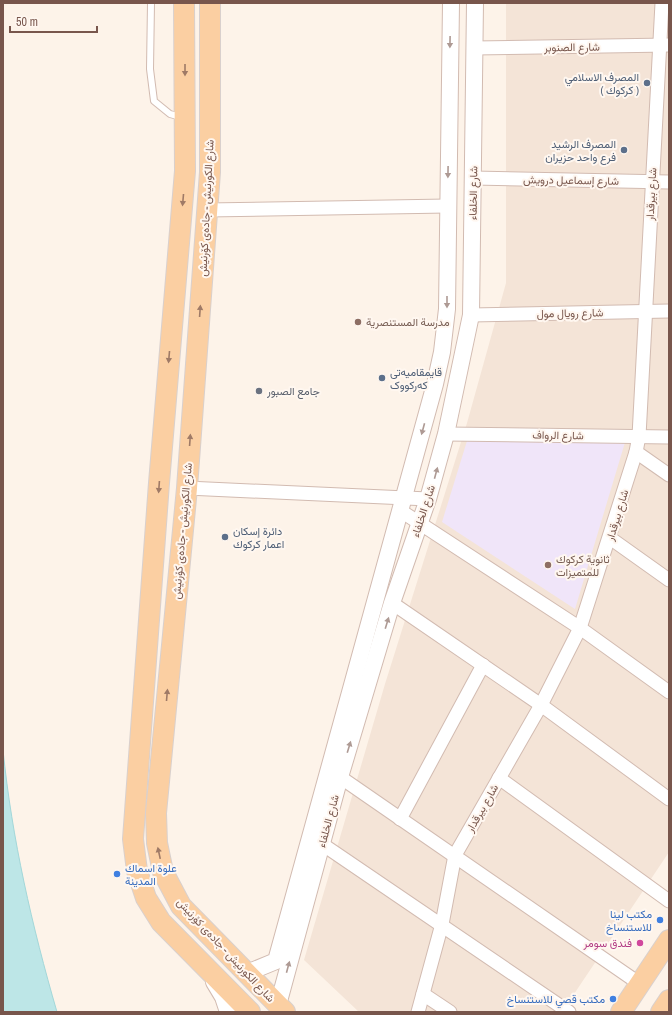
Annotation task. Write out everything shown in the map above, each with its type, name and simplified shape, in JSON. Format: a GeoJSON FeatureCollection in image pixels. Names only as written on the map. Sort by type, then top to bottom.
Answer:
{"type":"FeatureCollection","features":[{"type":"Feature","properties":{"kind":"main road","name":"شارع الكورنيش - جادەی کۆرنیش"},"geometry":{"type":"LineString","coordinates":[[184,3],[185,171],[159,483],[133,839],[137,871],[146,898],[161,922],[250,1012]]}},
{"type":"Feature","properties":{"kind":"main road","name":"شارع الكورنيش - جادەی کۆرنیش"},"geometry":{"type":"LineString","coordinates":[[210,3],[210,172],[187,488],[156,813],[157,843],[163,872],[181,906],[282,1008]]}},
{"type":"Feature","properties":{"kind":"main road"},"geometry":{"type":"LineString","coordinates":[[184,37],[210,37]]}},
{"type":"Feature","properties":{"kind":"main road"},"geometry":{"type":"LineString","coordinates":[[141,725],[164,727]]}},
{"type":"Feature","properties":{"kind":"main road"},"geometry":{"type":"LineString","coordinates":[[622,1012],[669,940]]}},
{"type":"Feature","properties":{"kind":"main road"},"geometry":{"type":"LineString","coordinates":[[661,1012],[669,1000]]}},
{"type":"Feature","properties":{"kind":"street"},"geometry":{"type":"LineString","coordinates":[[247,973],[276,961],[402,504],[442,352],[447,309],[447,206],[451,3]]}},
{"type":"Feature","properties":{"kind":"street","name":"شارع الخلفاء"},"geometry":{"type":"LineString","coordinates":[[282,1008],[340,777],[392,603],[428,499],[446,434],[471,315],[475,3]]}},
{"type":"Feature","properties":{"kind":"street","name":"شارع بيرقدار"},"geometry":{"type":"LineString","coordinates":[[418,1012],[442,924],[455,855],[542,705],[580,628],[610,538],[636,452],[639,436],[652,182],[664,45],[662,3]]}},
{"type":"Feature","properties":{"kind":"street","name":"شارع الصنوبر"},"geometry":{"type":"LineString","coordinates":[[474,48],[664,45]]}},
{"type":"Feature","properties":{"kind":"street","name":"شارع إسماعيل درويش"},"geometry":{"type":"LineString","coordinates":[[473,178],[669,182]]}},
{"type":"Feature","properties":{"kind":"street"},"geometry":{"type":"LineString","coordinates":[[207,210],[447,206]]}},
{"type":"Feature","properties":{"kind":"street","name":"شارع رويال مول"},"geometry":{"type":"LineString","coordinates":[[471,315],[669,311]]}},
{"type":"Feature","properties":{"kind":"street","name":"شارع الرواف"},"geometry":{"type":"LineString","coordinates":[[446,434],[669,437]]}},
{"type":"Feature","properties":{"kind":"street"},"geometry":{"type":"LineString","coordinates":[[636,452],[669,475]]}},
{"type":"Feature","properties":{"kind":"street"},"geometry":{"type":"LineString","coordinates":[[187,488],[402,504],[428,499]]}},
{"type":"Feature","properties":{"kind":"street"},"geometry":{"type":"LineString","coordinates":[[402,504],[420,522],[580,628],[669,692]]}},
{"type":"Feature","properties":{"kind":"street"},"geometry":{"type":"LineString","coordinates":[[610,538],[669,580]]}},
{"type":"Feature","properties":{"kind":"street"},"geometry":{"type":"LineString","coordinates":[[392,603],[484,664],[542,705],[669,799]]}},
{"type":"Feature","properties":{"kind":"street"},"geometry":{"type":"LineString","coordinates":[[400,819],[484,664]]}},
{"type":"Feature","properties":{"kind":"street"},"geometry":{"type":"LineString","coordinates":[[340,777],[640,984]]}},
{"type":"Feature","properties":{"kind":"street"},"geometry":{"type":"LineString","coordinates":[[499,778],[669,901]]}},
{"type":"Feature","properties":{"kind":"street"},"geometry":{"type":"LineString","coordinates":[[322,844],[442,924],[569,1012]]}},
{"type":"Feature","properties":{"kind":"street"},"geometry":{"type":"LineString","coordinates":[[199,961],[223,997],[228,1012]]}},
{"type":"Feature","properties":{"kind":"street"},"geometry":{"type":"LineString","coordinates":[[422,994],[450,1012]]}},
{"type":"Feature","properties":{"kind":"lane"},"geometry":{"type":"LineString","coordinates":[[150,3],[150,69],[154,101],[170,114],[185,118]]}},
{"type":"Feature","properties":{"kind":"shaded area"},"geometry":{"type":"Polygon","coordinates":[[[506,3],[669,3],[669,852],[562,1012],[359,1012],[304,960],[385,684],[467,423],[506,283],[506,3]]]}},
{"type":"Feature","properties":{"kind":"shaded area","name":"ثانوية كركوك للمتميزات"},"geometry":{"type":"Polygon","coordinates":[[[626,439],[575,609],[442,522],[467,441],[626,439]]]}},
{"type":"Feature","properties":{"kind":"water"},"geometry":{"type":"Polygon","coordinates":[[[3,750],[17,849],[31,915],[57,1012],[3,1012],[3,750]]]}},
{"type":"Feature","properties":{"kind":"place","name":"المصرف الاسلامي ( كركوك )"},"geometry":{"type":"Point","coordinates":[647,83]}},
{"type":"Feature","properties":{"kind":"place","name":"المصرف الرشید فرع واحد حزیران"},"geometry":{"type":"Point","coordinates":[624,150]}},
{"type":"Feature","properties":{"kind":"place","name":"مدرسة المستنصرية"},"geometry":{"type":"Point","coordinates":[358,322]}},
{"type":"Feature","properties":{"kind":"place","name":"قایمقامیەتی کەرکووک"},"geometry":{"type":"Point","coordinates":[382,378]}},
{"type":"Feature","properties":{"kind":"place","name":"جامع الصبور"},"geometry":{"type":"Point","coordinates":[259,391]}},
{"type":"Feature","properties":{"kind":"place","name":"دائرة إسكان اعمار كركوك"},"geometry":{"type":"Point","coordinates":[225,537]}},
{"type":"Feature","properties":{"kind":"place","name":"ثانوية كركوك للمتميزات"},"geometry":{"type":"Point","coordinates":[548,565]}},
{"type":"Feature","properties":{"kind":"place","name":"علوة اسماك المدينة"},"geometry":{"type":"Point","coordinates":[117,874]}},
{"type":"Feature","properties":{"kind":"place","name":"مكتب لينا للاستنساخ"},"geometry":{"type":"Point","coordinates":[660,920]}},
{"type":"Feature","properties":{"kind":"place","name":"فندق سومر"},"geometry":{"type":"Point","coordinates":[640,943]}},
{"type":"Feature","properties":{"kind":"place","name":"مكتب قصي للاستنساخ"},"geometry":{"type":"Point","coordinates":[613,999]}}]}
